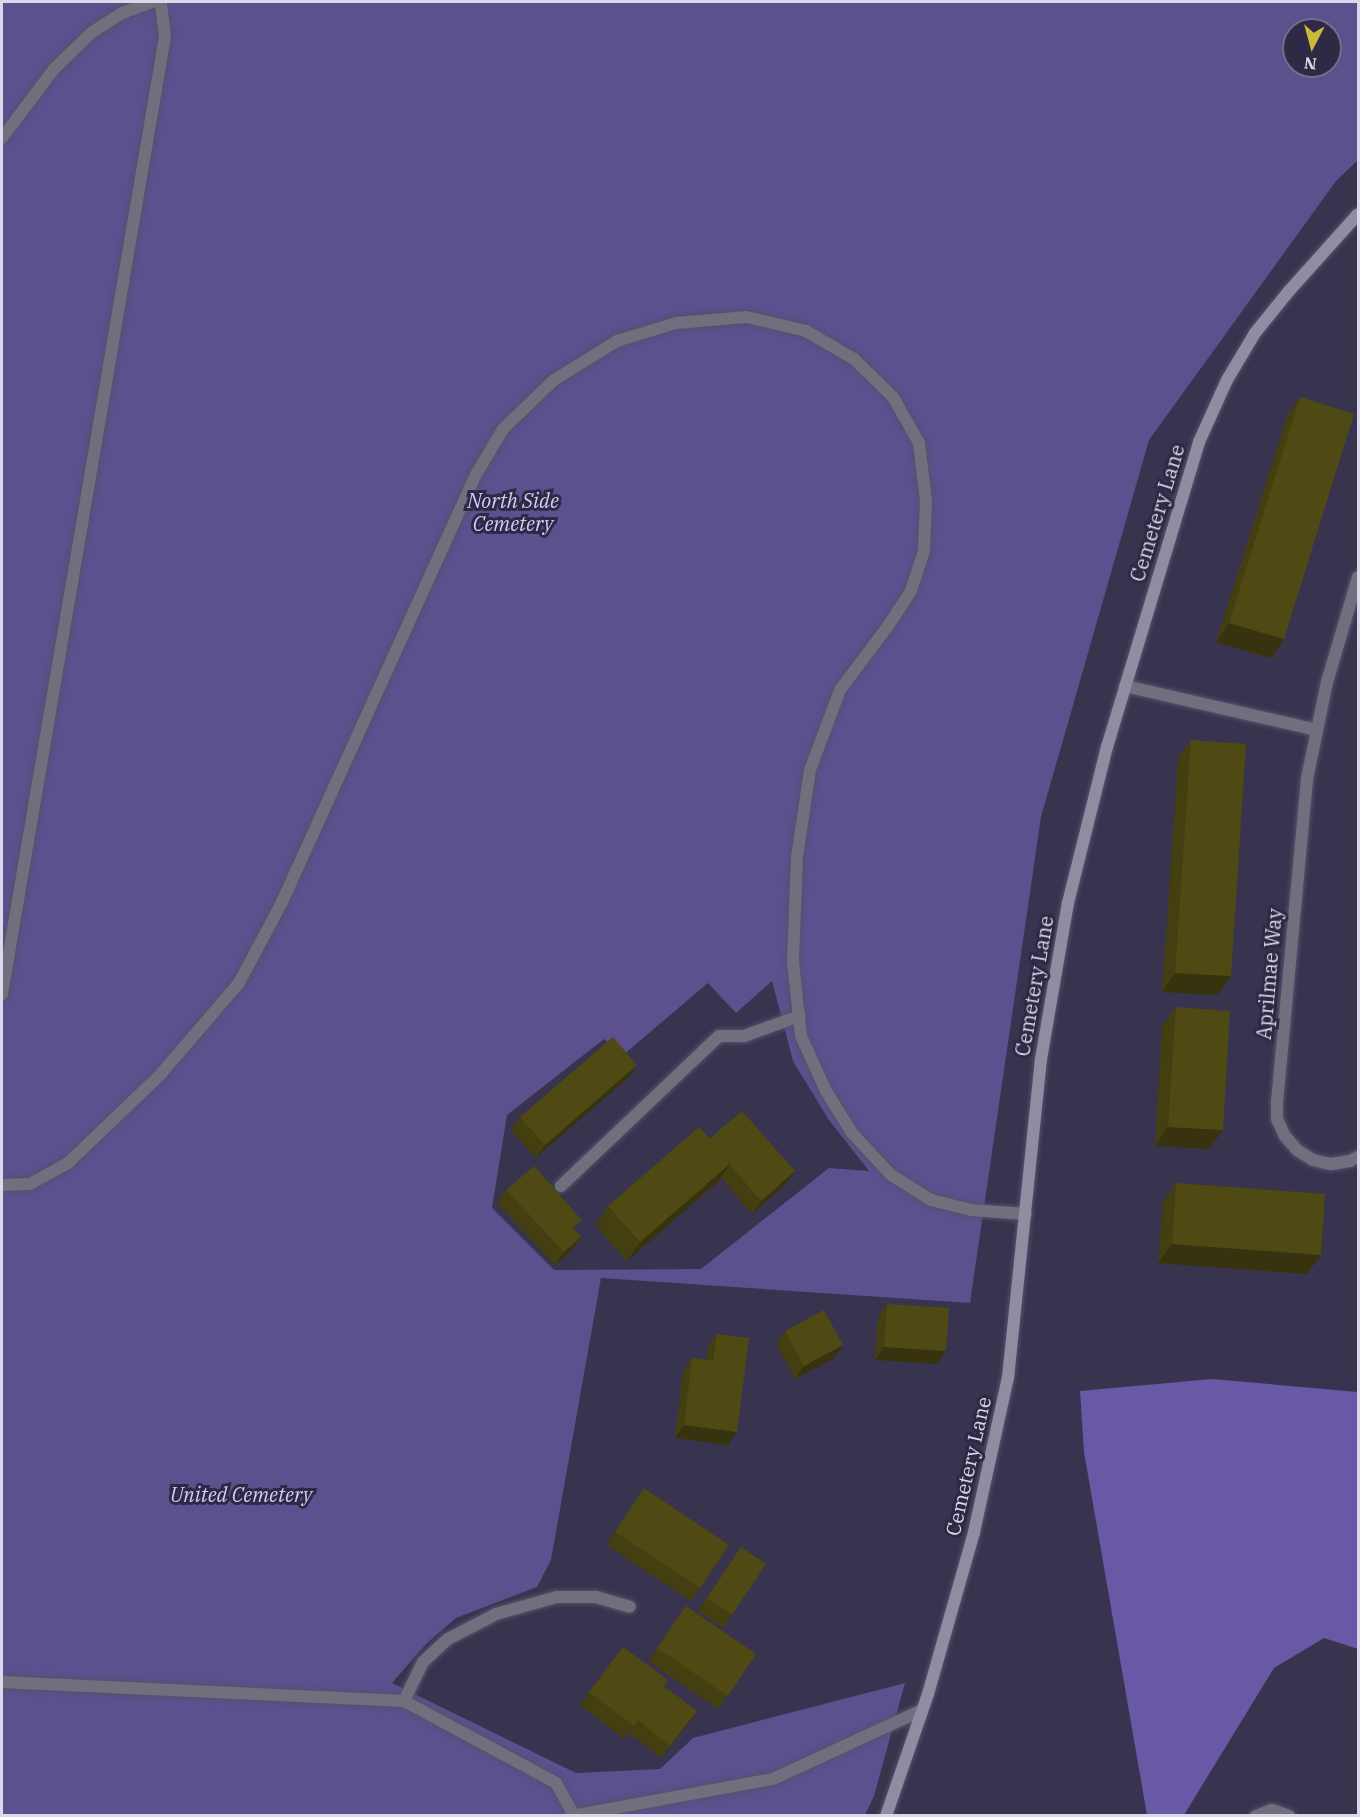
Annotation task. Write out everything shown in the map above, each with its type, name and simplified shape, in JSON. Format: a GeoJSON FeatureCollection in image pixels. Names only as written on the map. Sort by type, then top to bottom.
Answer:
{"type":"FeatureCollection","features":[{"type":"Feature","properties":{"kind":"street"},"geometry":{"type":"LineString","coordinates":[[2,138],[54,69],[91,33],[122,14],[153,2]]}},
{"type":"Feature","properties":{"kind":"street"},"geometry":{"type":"LineString","coordinates":[[2,994],[165,36],[161,2]]}},
{"type":"Feature","properties":{"kind":"street","name":"Cemetery Lane"},"geometry":{"type":"LineString","coordinates":[[886,1815],[920,1711],[928,1694],[974,1532],[1008,1378],[1041,1059],[1068,903],[1107,747],[1125,686],[1199,442],[1227,380],[1255,333],[1289,291],[1359,214]]}},
{"type":"Feature","properties":{"kind":"street"},"geometry":{"type":"LineString","coordinates":[[2,1185],[30,1184],[68,1163],[159,1076],[239,983],[282,902],[477,473],[503,429],[554,380],[617,341],[676,323],[747,317],[806,331],[854,359],[892,397],[919,443],[926,501],[924,551],[911,591],[840,690],[810,770],[797,857],[793,962],[801,1036],[826,1091],[852,1133],[891,1176],[931,1200],[971,1210],[1026,1214]]}},
{"type":"Feature","properties":{"kind":"street","name":"Aprilmae Way"},"geometry":{"type":"LineString","coordinates":[[1359,577],[1327,682],[1307,779],[1276,1100],[1277,1119],[1285,1136],[1297,1150],[1313,1160],[1331,1164],[1359,1157]]}},
{"type":"Feature","properties":{"kind":"street"},"geometry":{"type":"LineString","coordinates":[[1125,686],[1317,730]]}},
{"type":"Feature","properties":{"kind":"street"},"geometry":{"type":"LineString","coordinates":[[561,1186],[719,1036],[744,1036],[800,1016]]}},
{"type":"Feature","properties":{"kind":"street"},"geometry":{"type":"LineString","coordinates":[[404,1701],[423,1662],[448,1639],[496,1614],[557,1597],[596,1597],[630,1607]]}},
{"type":"Feature","properties":{"kind":"street"},"geometry":{"type":"LineString","coordinates":[[2,1682],[404,1701],[556,1783],[572,1815],[772,1779],[920,1711]]}},
{"type":"Feature","properties":{"kind":"street"},"geometry":{"type":"LineString","coordinates":[[1256,1815],[1272,1810],[1289,1815]]}},
{"type":"Feature","properties":{"kind":"green space","name":"North Side Cemetery"},"geometry":{"type":"Polygon","coordinates":[[[2,2],[1358,2],[1358,160],[1336,181],[1149,440],[1041,817],[970,1303],[601,1278],[551,1560],[537,1587],[456,1618],[426,1644],[392,1683],[576,1773],[660,1769],[693,1738],[905,1683],[874,1796],[865,1815],[2,1816],[2,2]],[[772,981],[736,1013],[708,983],[623,1055],[604,1039],[507,1115],[492,1208],[554,1270],[701,1269],[829,1168],[869,1171],[829,1120],[793,1061],[772,981]]]}},
{"type":"Feature","properties":{"kind":"shaded area"},"geometry":{"type":"Polygon","coordinates":[[[1212,1379],[1358,1392],[1358,1649],[1324,1638],[1274,1668],[1184,1815],[1147,1815],[1084,1452],[1080,1391],[1212,1379]]]}},
{"type":"Feature","properties":{"kind":"building"},"geometry":{"type":"Polygon","coordinates":[[[1300,397],[1354,414],[1284,639],[1229,623],[1300,397]]]}},
{"type":"Feature","properties":{"kind":"building"},"geometry":{"type":"Polygon","coordinates":[[[1191,740],[1246,744],[1231,976],[1175,973],[1191,740]]]}},
{"type":"Feature","properties":{"kind":"building"},"geometry":{"type":"Polygon","coordinates":[[[1176,1007],[1230,1011],[1223,1130],[1168,1127],[1176,1007]]]}},
{"type":"Feature","properties":{"kind":"building"},"geometry":{"type":"Polygon","coordinates":[[[613,1037],[637,1065],[545,1145],[520,1117],[613,1037]]]}},
{"type":"Feature","properties":{"kind":"building"},"geometry":{"type":"Polygon","coordinates":[[[742,1111],[795,1171],[761,1201],[709,1139],[742,1111]]]}},
{"type":"Feature","properties":{"kind":"building"},"geometry":{"type":"Polygon","coordinates":[[[699,1127],[731,1163],[640,1242],[608,1206],[699,1127]]]}},
{"type":"Feature","properties":{"kind":"building"},"geometry":{"type":"Polygon","coordinates":[[[534,1166],[582,1220],[573,1227],[581,1237],[564,1252],[506,1190],[534,1166]]]}},
{"type":"Feature","properties":{"kind":"building"},"geometry":{"type":"Polygon","coordinates":[[[1176,1183],[1325,1194],[1321,1255],[1172,1244],[1176,1183]]]}},
{"type":"Feature","properties":{"kind":"building"},"geometry":{"type":"Polygon","coordinates":[[[887,1304],[949,1308],[946,1351],[884,1347],[887,1304]]]}},
{"type":"Feature","properties":{"kind":"building"},"geometry":{"type":"Polygon","coordinates":[[[824,1310],[843,1345],[804,1366],[785,1331],[824,1310]]]}},
{"type":"Feature","properties":{"kind":"building"},"geometry":{"type":"Polygon","coordinates":[[[717,1334],[749,1338],[737,1432],[684,1425],[692,1358],[713,1361],[717,1334]]]}},
{"type":"Feature","properties":{"kind":"building"},"geometry":{"type":"Polygon","coordinates":[[[644,1488],[729,1545],[700,1588],[615,1532],[644,1488]]]}},
{"type":"Feature","properties":{"kind":"building"},"geometry":{"type":"Polygon","coordinates":[[[741,1547],[766,1564],[732,1615],[707,1598],[741,1547]]]}},
{"type":"Feature","properties":{"kind":"building"},"geometry":{"type":"Polygon","coordinates":[[[686,1606],[756,1654],[728,1696],[657,1648],[686,1606]]]}},
{"type":"Feature","properties":{"kind":"building"},"geometry":{"type":"Polygon","coordinates":[[[623,1647],[668,1680],[664,1686],[697,1711],[670,1746],[638,1720],[634,1726],[589,1692],[623,1647]]]}},
{"type":"Feature","properties":{"kind":"park label","name":"United Cemetery"},"geometry":{"type":"Point","coordinates":[241,1494]}}]}
